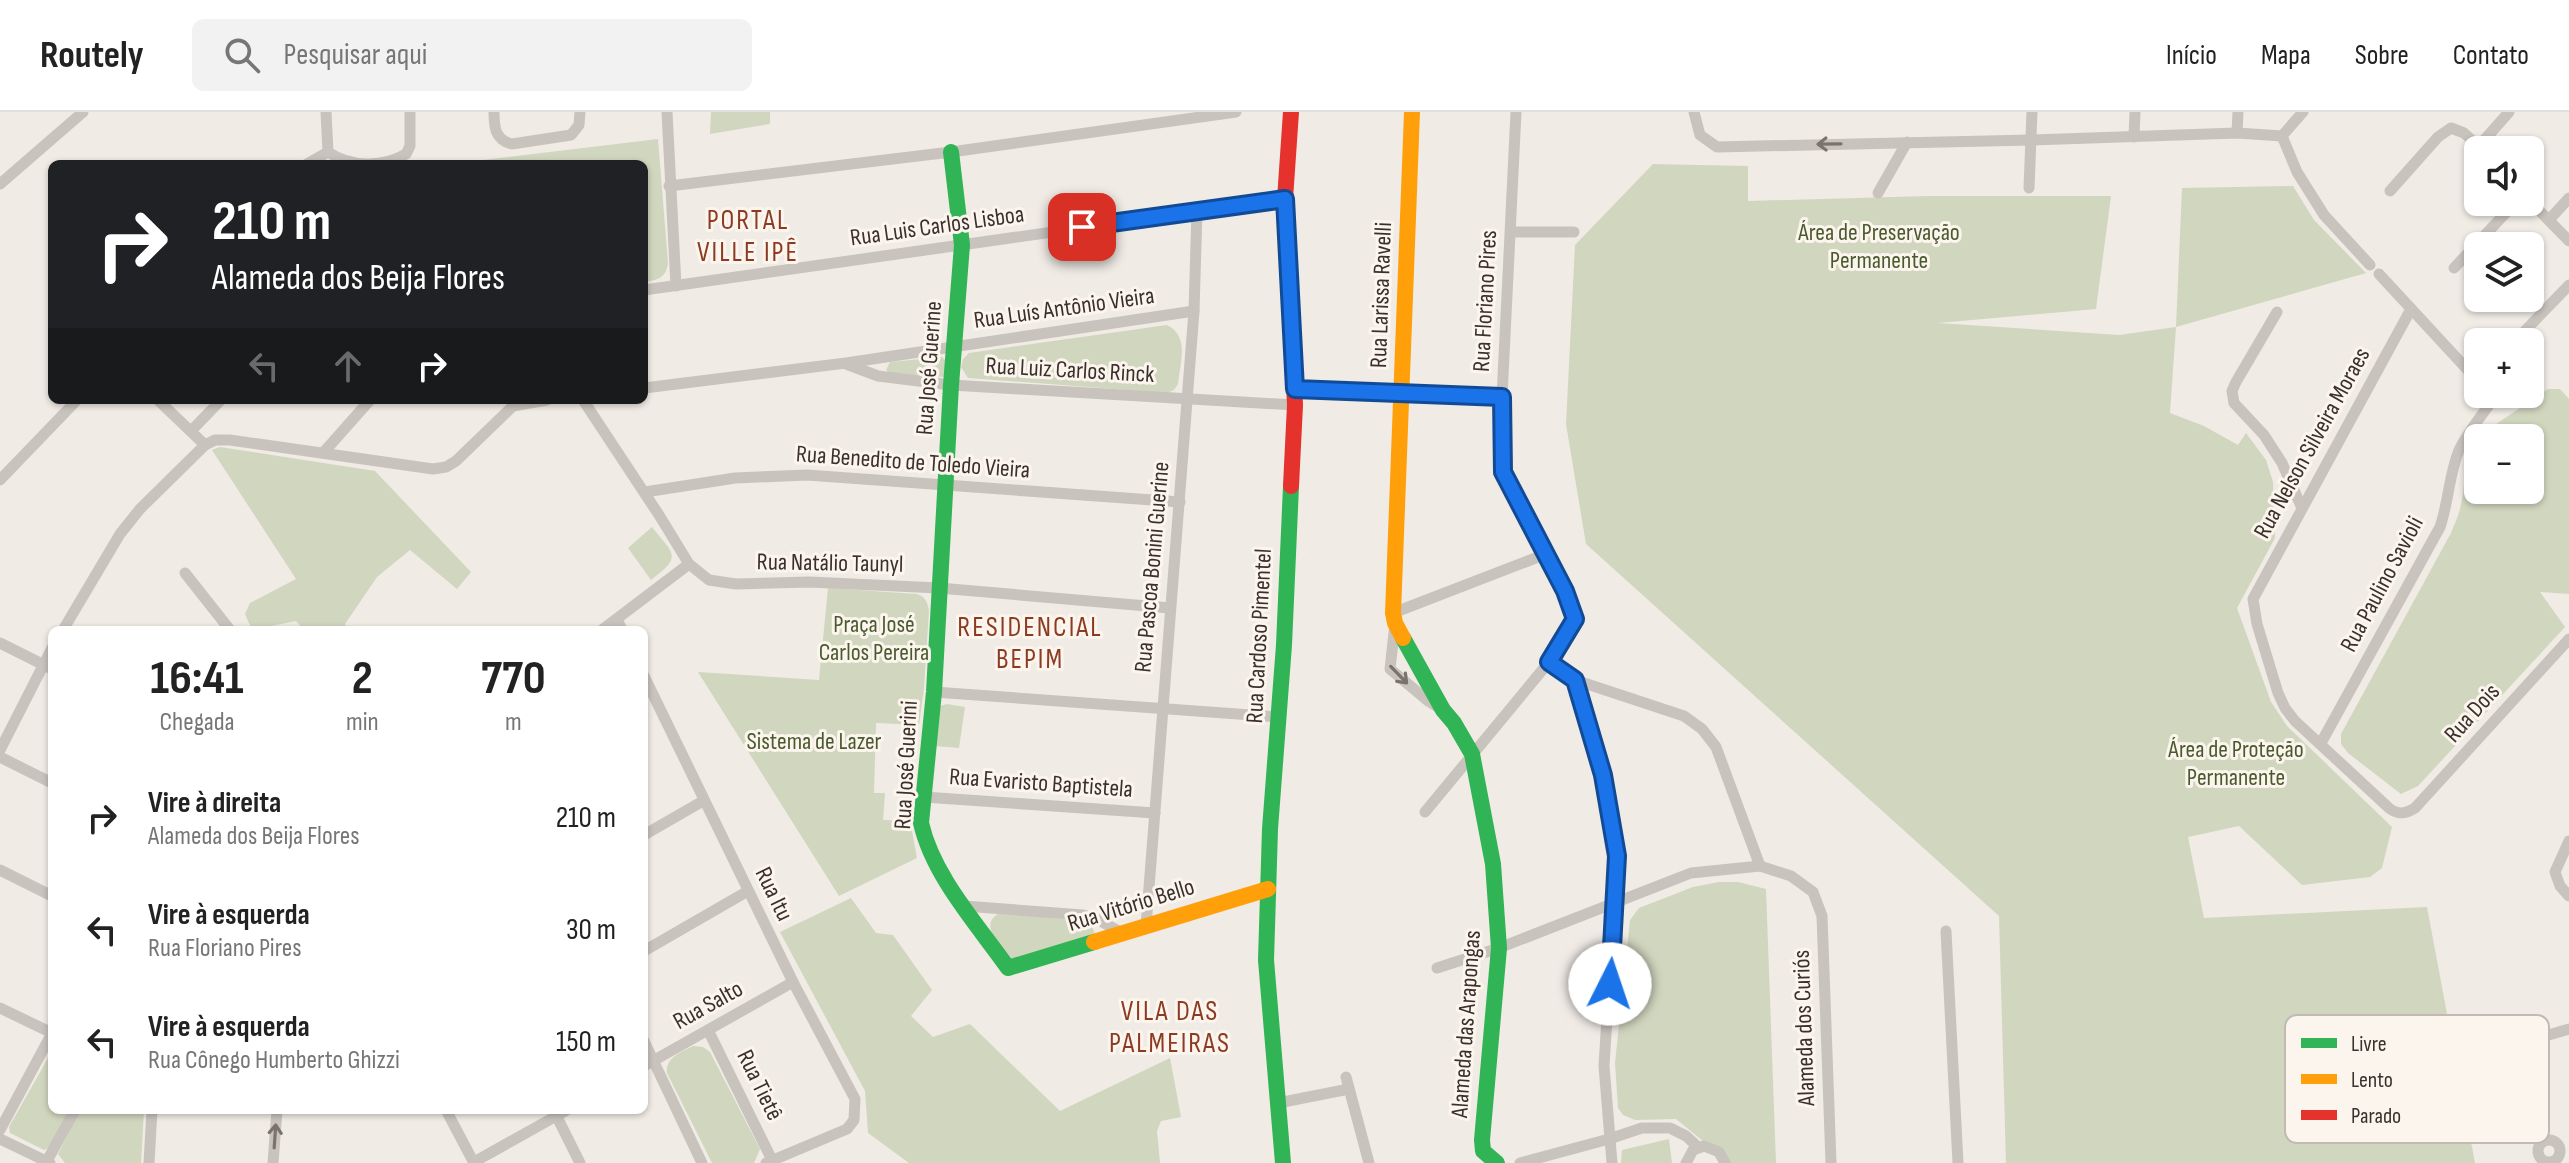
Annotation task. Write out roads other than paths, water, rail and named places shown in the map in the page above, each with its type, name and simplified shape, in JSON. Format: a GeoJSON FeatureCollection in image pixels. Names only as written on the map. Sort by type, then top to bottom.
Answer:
{"type":"FeatureCollection","features":[{"type":"Feature","properties":{"kind":"street"},"geometry":{"type":"LineString","coordinates":[[0,184],[83,112]]}},
{"type":"Feature","properties":{"kind":"street"},"geometry":{"type":"LineString","coordinates":[[326,112],[328,152]]}},
{"type":"Feature","properties":{"kind":"street"},"geometry":{"type":"LineString","coordinates":[[390,160],[409,150],[410,112]]}},
{"type":"Feature","properties":{"kind":"street"},"geometry":{"type":"LineString","coordinates":[[494,112],[496,132],[505,142],[512,144],[566,137],[576,131],[580,112]]}},
{"type":"Feature","properties":{"kind":"street"},"geometry":{"type":"LineString","coordinates":[[667,112],[676,286]]}},
{"type":"Feature","properties":{"kind":"street"},"geometry":{"type":"LineString","coordinates":[[669,186],[951,152],[1236,112]]}},
{"type":"Feature","properties":{"kind":"street","name":"Rua Cardoso Pimentel"},"geometry":{"type":"LineString","coordinates":[[1283,1163],[1266,960],[1295,397],[1285,199],[1291,112]]}},
{"type":"Feature","properties":{"kind":"street","name":"Rua Larissa Ravelli"},"geometry":{"type":"LineString","coordinates":[[1412,112],[1390,669],[1443,710]]}},
{"type":"Feature","properties":{"kind":"street","name":"Rua Floriano Pires"},"geometry":{"type":"LineString","coordinates":[[1516,112],[1502,397],[1503,472],[1565,591],[1575,619],[1549,662]]}},
{"type":"Feature","properties":{"kind":"street"},"geometry":{"type":"LineString","coordinates":[[1694,112],[1700,135],[1717,147],[2237,133],[2282,136]]}},
{"type":"Feature","properties":{"kind":"street"},"geometry":{"type":"LineString","coordinates":[[2029,188],[2032,112]]}},
{"type":"Feature","properties":{"kind":"street"},"geometry":{"type":"LineString","coordinates":[[2134,137],[2135,112]]}},
{"type":"Feature","properties":{"kind":"street"},"geometry":{"type":"LineString","coordinates":[[2237,133],[2238,112]]}},
{"type":"Feature","properties":{"kind":"street"},"geometry":{"type":"LineString","coordinates":[[2282,136],[2303,112]]}},
{"type":"Feature","properties":{"kind":"street"},"geometry":{"type":"LineString","coordinates":[[2490,136],[2509,112]]}},
{"type":"Feature","properties":{"kind":"street"},"geometry":{"type":"LineString","coordinates":[[2390,191],[2438,137],[2451,128],[2467,136]]}},
{"type":"Feature","properties":{"kind":"street"},"geometry":{"type":"LineString","coordinates":[[2282,136],[2297,172],[2324,215],[2464,366]]}},
{"type":"Feature","properties":{"kind":"street"},"geometry":{"type":"LineString","coordinates":[[1878,193],[1907,142]]}},
{"type":"Feature","properties":{"kind":"street"},"geometry":{"type":"LineString","coordinates":[[328,152],[340,160]]}},
{"type":"Feature","properties":{"kind":"street"},"geometry":{"type":"LineString","coordinates":[[314,160],[328,152]]}},
{"type":"Feature","properties":{"kind":"street","name":"Rua José Guerine"},"geometry":{"type":"LineString","coordinates":[[939,588],[962,245],[951,152]]}},
{"type":"Feature","properties":{"kind":"street"},"geometry":{"type":"LineString","coordinates":[[2549,220],[2569,198]]}},
{"type":"Feature","properties":{"kind":"street","name":"Rua Luis Carlos Lisboa"},"geometry":{"type":"LineString","coordinates":[[648,290],[1285,199]]}},
{"type":"Feature","properties":{"kind":"street","name":"Rua Pascoa Bonini Guerine"},"geometry":{"type":"LineString","coordinates":[[1146,926],[1194,311],[1197,211]]}},
{"type":"Feature","properties":{"kind":"street"},"geometry":{"type":"LineString","coordinates":[[2544,215],[2569,241]]}},
{"type":"Feature","properties":{"kind":"street"},"geometry":{"type":"LineString","coordinates":[[2454,268],[2503,216]]}},
{"type":"Feature","properties":{"kind":"street"},"geometry":{"type":"LineString","coordinates":[[1512,232],[1574,232]]}},
{"type":"Feature","properties":{"kind":"street"},"geometry":{"type":"LineString","coordinates":[[2528,328],[2569,285]]}},
{"type":"Feature","properties":{"kind":"street","name":"Rua Nelson Silveira Moraes"},"geometry":{"type":"LineString","coordinates":[[2321,743],[2295,721],[2278,693],[2257,624],[2253,599],[2411,309]]}},
{"type":"Feature","properties":{"kind":"street","name":"Rua Luís Antônio Vieira"},"geometry":{"type":"LineString","coordinates":[[648,388],[846,363],[1194,311]]}},
{"type":"Feature","properties":{"kind":"street"},"geometry":{"type":"LineString","coordinates":[[2277,312],[2232,391],[2234,403],[2264,435],[2282,463],[2301,506]]}},
{"type":"Feature","properties":{"kind":"street","name":"Rua Luiz Carlos Rinck"},"geometry":{"type":"LineString","coordinates":[[846,363],[878,376],[951,385],[1187,399],[1401,393],[1502,397]]}},
{"type":"Feature","properties":{"kind":"street"},"geometry":{"type":"LineString","coordinates":[[0,480],[73,404]]}},
{"type":"Feature","properties":{"kind":"street"},"geometry":{"type":"LineString","coordinates":[[162,404],[205,445]]}},
{"type":"Feature","properties":{"kind":"street"},"geometry":{"type":"LineString","coordinates":[[191,431],[217,404]]}},
{"type":"Feature","properties":{"kind":"street"},"geometry":{"type":"LineString","coordinates":[[324,452],[366,404]]}},
{"type":"Feature","properties":{"kind":"street"},"geometry":{"type":"LineString","coordinates":[[65,626],[120,534],[140,509],[205,445],[215,440],[324,452],[433,469],[456,461],[513,406],[524,404]]}},
{"type":"Feature","properties":{"kind":"street","name":"Rua Natálio Taunyl"},"geometry":{"type":"LineString","coordinates":[[586,404],[689,564],[701,576],[718,583],[809,582],[939,588],[1170,608]]}},
{"type":"Feature","properties":{"kind":"street","name":"Rua Paulino Savioli"},"geometry":{"type":"LineString","coordinates":[[2321,743],[2440,527],[2460,449],[2484,408]]}},
{"type":"Feature","properties":{"kind":"street","name":"Rua Benedito de Toledo Vieira"},"geometry":{"type":"LineString","coordinates":[[645,492],[766,475],[807,475],[1180,502]]}},
{"type":"Feature","properties":{"kind":"street"},"geometry":{"type":"LineString","coordinates":[[1443,710],[1394,618],[1546,554]]}},
{"type":"Feature","properties":{"kind":"street"},"geometry":{"type":"LineString","coordinates":[[619,624],[689,564]]}},
{"type":"Feature","properties":{"kind":"street"},"geometry":{"type":"LineString","coordinates":[[185,573],[227,626]]}},
{"type":"Feature","properties":{"kind":"street","name":"Rua José Guerini"},"geometry":{"type":"LineString","coordinates":[[939,588],[934,692],[921,823],[935,864],[1008,968]]}},
{"type":"Feature","properties":{"kind":"street","name":"Rua Dois"},"geometry":{"type":"LineString","coordinates":[[2321,743],[2389,808],[2404,813],[2415,808],[2569,639]]}},
{"type":"Feature","properties":{"kind":"street"},"geometry":{"type":"LineString","coordinates":[[0,643],[47,666],[0,750]]}},
{"type":"Feature","properties":{"kind":"street"},"geometry":{"type":"LineString","coordinates":[[1425,812],[1549,662],[1575,680],[1684,716],[1702,729],[1716,747],[1760,866],[1691,873],[1499,948],[1437,968]]}},
{"type":"Feature","properties":{"kind":"street"},"geometry":{"type":"LineString","coordinates":[[1575,680],[1603,775],[1617,856],[1604,1066],[1612,1163]]}},
{"type":"Feature","properties":{"kind":"street","name":"Rua Itu"},"geometry":{"type":"LineString","coordinates":[[648,684],[793,982],[855,1099],[854,1120],[847,1129],[769,1162]]}},
{"type":"Feature","properties":{"kind":"street"},"geometry":{"type":"LineString","coordinates":[[934,692],[1279,717]]}},
{"type":"Feature","properties":{"kind":"street","name":"Alameda das Arapongas"},"geometry":{"type":"LineString","coordinates":[[1443,710],[1472,754],[1493,864],[1499,948],[1482,1140],[1483,1151],[1493,1160]]}},
{"type":"Feature","properties":{"kind":"street"},"geometry":{"type":"LineString","coordinates":[[0,757],[48,781]]}},
{"type":"Feature","properties":{"kind":"street","name":"Rua Evaristo Baptistela"},"geometry":{"type":"LineString","coordinates":[[924,797],[1155,813]]}},
{"type":"Feature","properties":{"kind":"street"},"geometry":{"type":"LineString","coordinates":[[648,833],[703,801]]}},
{"type":"Feature","properties":{"kind":"street"},"geometry":{"type":"LineString","coordinates":[[2569,841],[2555,872],[2556,880],[2569,896]]}},
{"type":"Feature","properties":{"kind":"street","name":"Alameda dos Curiós"},"geometry":{"type":"LineString","coordinates":[[1760,866],[1791,876],[1813,892],[1822,916],[1831,1163]]}},
{"type":"Feature","properties":{"kind":"street"},"geometry":{"type":"LineString","coordinates":[[0,870],[48,894]]}},
{"type":"Feature","properties":{"kind":"street","name":"Rua Vitório Bello"},"geometry":{"type":"LineString","coordinates":[[1008,968],[1268,889]]}},
{"type":"Feature","properties":{"kind":"street"},"geometry":{"type":"LineString","coordinates":[[648,949],[748,891]]}},
{"type":"Feature","properties":{"kind":"street"},"geometry":{"type":"LineString","coordinates":[[964,906],[1083,915],[1122,933]]}},
{"type":"Feature","properties":{"kind":"street"},"geometry":{"type":"LineString","coordinates":[[1946,931],[1958,1163]]}},
{"type":"Feature","properties":{"kind":"street","name":"Rua Salto"},"geometry":{"type":"LineString","coordinates":[[649,1064],[793,982]]}},
{"type":"Feature","properties":{"kind":"street"},"geometry":{"type":"LineString","coordinates":[[0,1008],[48,1031]]}},
{"type":"Feature","properties":{"kind":"street"},"geometry":{"type":"LineString","coordinates":[[2549,1035],[2569,1029]]}},
{"type":"Feature","properties":{"kind":"street","name":"Rua Tietê"},"geometry":{"type":"LineString","coordinates":[[708,1030],[769,1162]]}},
{"type":"Feature","properties":{"kind":"street"},"geometry":{"type":"LineString","coordinates":[[0,1130],[48,1040]]}},
{"type":"Feature","properties":{"kind":"street"},"geometry":{"type":"LineString","coordinates":[[649,1064],[702,1163]]}},
{"type":"Feature","properties":{"kind":"street"},"geometry":{"type":"LineString","coordinates":[[1278,1103],[1347,1083],[1369,1163]]}},
{"type":"Feature","properties":{"kind":"street"},"geometry":{"type":"LineString","coordinates":[[0,1139],[48,1162],[73,1114]]}},
{"type":"Feature","properties":{"kind":"street"},"geometry":{"type":"LineString","coordinates":[[149,1163],[152,1114]]}},
{"type":"Feature","properties":{"kind":"street"},"geometry":{"type":"LineString","coordinates":[[273,1163],[277,1114]]}},
{"type":"Feature","properties":{"kind":"street"},"geometry":{"type":"LineString","coordinates":[[448,1114],[474,1163],[556,1114]]}},
{"type":"Feature","properties":{"kind":"street"},"geometry":{"type":"LineString","coordinates":[[560,1114],[580,1163]]}},
{"type":"Feature","properties":{"kind":"street"},"geometry":{"type":"LineString","coordinates":[[1520,1163],[1642,1128],[1659,1126],[1686,1136],[1698,1147],[1715,1149],[1723,1156],[1725,1163]]}},
{"type":"Feature","properties":{"kind":"street"},"geometry":{"type":"LineString","coordinates":[[2549,1140],[2569,1136]]}},
{"type":"Feature","properties":{"kind":"street"},"geometry":{"type":"LineString","coordinates":[[2543,1143],[2539,1146],[2540,1156],[2550,1162]]}},
{"type":"Feature","properties":{"kind":"street"},"geometry":{"type":"LineString","coordinates":[[1686,1163],[1689,1154],[1698,1147]]}},
{"type":"Feature","properties":{"kind":"district","name":"PORTAL VILLE IPÊ"},"geometry":{"type":"Point","coordinates":[748,236]}},
{"type":"Feature","properties":{"kind":"district","name":"RESIDENCIAL BEPIM"},"geometry":{"type":"Point","coordinates":[1030,643]}},
{"type":"Feature","properties":{"kind":"district","name":"VILA DAS PALMEIRAS"},"geometry":{"type":"Point","coordinates":[1170,1027]}},
{"type":"Feature","properties":{"kind":"park label","name":"Área de Preservação Permanente"},"geometry":{"type":"Point","coordinates":[1879,246]}},
{"type":"Feature","properties":{"kind":"park label","name":"Praça José Carlos Pereira"},"geometry":{"type":"Point","coordinates":[874,638]}},
{"type":"Feature","properties":{"kind":"park label","name":"Sistema de Lazer"},"geometry":{"type":"Point","coordinates":[814,741]}},
{"type":"Feature","properties":{"kind":"park label","name":"Área de Proteção Permanente"},"geometry":{"type":"Point","coordinates":[2236,763]}}]}
